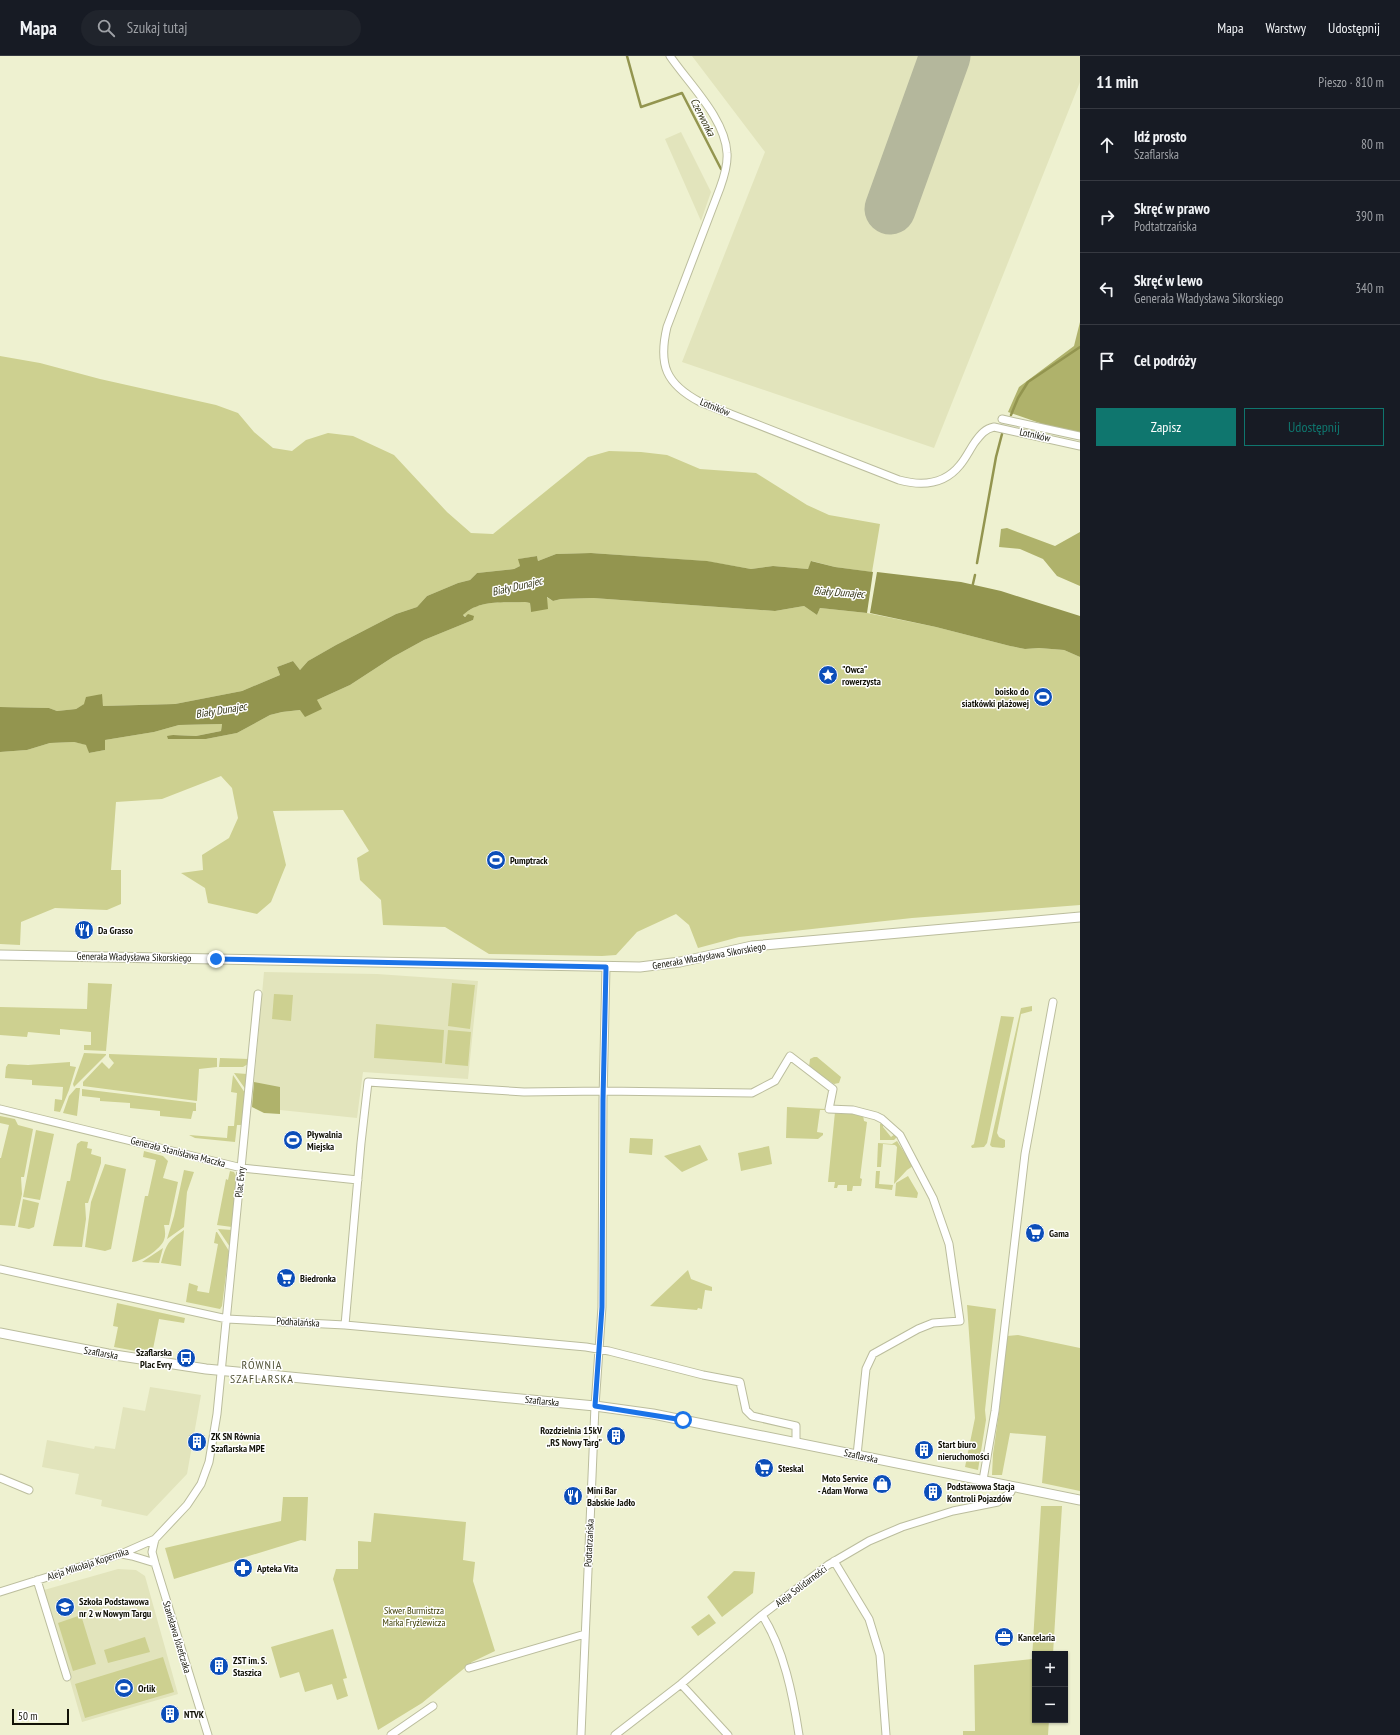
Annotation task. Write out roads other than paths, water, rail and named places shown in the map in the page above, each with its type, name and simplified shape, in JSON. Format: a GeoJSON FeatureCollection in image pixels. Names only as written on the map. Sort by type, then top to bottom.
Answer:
{"type":"FeatureCollection","features":[{"type":"Feature","properties":{"kind":"street","name":"Lotników"},"geometry":{"type":"LineString","coordinates":[[670,56],[717,120],[725,140],[727,154],[726,170],[720,188],[664,338],[663,356],[665,366],[674,384],[679,389],[700,402],[899,480],[917,484],[940,481],[955,472],[980,435],[986,430],[994,427],[1080,446]]}},
{"type":"Feature","properties":{"kind":"street"},"geometry":{"type":"LineString","coordinates":[[1002,419],[1080,436]]}},
{"type":"Feature","properties":{"kind":"street","name":"Generała Władysława Sikorskiego"},"geometry":{"type":"LineString","coordinates":[[0,955],[606,967],[662,965],[759,946],[1080,917]]}},
{"type":"Feature","properties":{"kind":"street","name":"Podtatrzańska"},"geometry":{"type":"LineString","coordinates":[[581,1735],[595,1406],[602,1307],[603,1091],[606,967]]}},
{"type":"Feature","properties":{"kind":"street","name":"Plac Evry"},"geometry":{"type":"LineString","coordinates":[[221,1370],[258,994]]}},
{"type":"Feature","properties":{"kind":"street"},"geometry":{"type":"LineString","coordinates":[[983,1480],[995,1411],[1025,1154],[1053,1002]]}},
{"type":"Feature","properties":{"kind":"street"},"geometry":{"type":"LineString","coordinates":[[345,1325],[361,1143],[368,1082],[524,1092],[752,1092],[775,1081],[790,1056],[833,1089],[829,1109],[853,1110],[882,1118],[900,1135],[933,1198],[950,1244],[960,1321],[933,1323],[918,1329],[873,1354],[866,1369],[857,1455]]}},
{"type":"Feature","properties":{"kind":"street","name":"Generała Stanisława Maczka"},"geometry":{"type":"LineString","coordinates":[[0,1109],[242,1168],[358,1180]]}},
{"type":"Feature","properties":{"kind":"street","name":"Podhalańska"},"geometry":{"type":"LineString","coordinates":[[0,1269],[227,1319],[345,1325],[600,1350],[703,1375],[740,1382],[746,1410],[752,1416],[796,1426],[796,1442]]}},
{"type":"Feature","properties":{"kind":"street","name":"Szaflarska"},"geometry":{"type":"LineString","coordinates":[[0,1333],[108,1354],[221,1370],[595,1406],[683,1420],[1080,1500]]}},
{"type":"Feature","properties":{"kind":"street","name":"Aleja Mikołaja Kopernika"},"geometry":{"type":"LineString","coordinates":[[0,1592],[121,1554],[155,1539],[187,1505],[201,1484],[209,1462],[212,1447],[221,1370]]}},
{"type":"Feature","properties":{"kind":"street"},"geometry":{"type":"LineString","coordinates":[[0,1478],[29,1490]]}},
{"type":"Feature","properties":{"kind":"street","name":"Aleja Solidarności"},"geometry":{"type":"LineString","coordinates":[[615,1735],[681,1684],[762,1615],[818,1572],[869,1541],[902,1527],[946,1513],[998,1502],[1006,1497],[1012,1486]]}},
{"type":"Feature","properties":{"kind":"street","name":"Stanisława Józefczaka"},"geometry":{"type":"LineString","coordinates":[[155,1539],[152,1552],[208,1735]]}},
{"type":"Feature","properties":{"kind":"street"},"geometry":{"type":"LineString","coordinates":[[121,1554],[155,1563]]}},
{"type":"Feature","properties":{"kind":"street"},"geometry":{"type":"LineString","coordinates":[[834,1562],[869,1619],[880,1655],[886,1735]]}},
{"type":"Feature","properties":{"kind":"street"},"geometry":{"type":"LineString","coordinates":[[37,1580],[67,1677]]}},
{"type":"Feature","properties":{"kind":"street"},"geometry":{"type":"LineString","coordinates":[[762,1615],[769,1626],[786,1670],[796,1710],[799,1735]]}},
{"type":"Feature","properties":{"kind":"street"},"geometry":{"type":"LineString","coordinates":[[469,1668],[585,1634]]}},
{"type":"Feature","properties":{"kind":"street"},"geometry":{"type":"LineString","coordinates":[[681,1684],[728,1735]]}},
{"type":"Feature","properties":{"kind":"street"},"geometry":{"type":"LineString","coordinates":[[391,1735],[433,1706]]}},
{"type":"Feature","properties":{"kind":"water","name":"Biały Dunajec"},"geometry":{"type":"Polygon","coordinates":[[[591,553],[707,561],[751,569],[773,566],[808,569],[811,561],[835,567],[873,572],[867,613],[820,608],[817,615],[804,606],[775,611],[593,598],[561,599],[553,601],[547,597],[548,609],[531,612],[530,603],[525,602],[485,604],[477,606],[463,615],[465,617],[468,614],[474,616],[473,620],[424,640],[393,657],[350,685],[317,700],[322,709],[305,717],[300,710],[282,712],[270,715],[237,733],[206,739],[168,739],[167,736],[173,735],[196,736],[221,731],[222,724],[179,725],[154,732],[105,740],[105,750],[89,753],[86,745],[74,742],[50,743],[27,750],[0,752],[0,707],[49,708],[57,711],[76,709],[84,704],[86,697],[102,694],[103,706],[175,704],[242,691],[280,675],[277,667],[293,661],[300,670],[308,661],[336,645],[396,614],[417,607],[427,596],[458,583],[470,580],[477,573],[514,569],[520,566],[518,559],[537,556],[538,561],[556,554],[591,553]]]}},
{"type":"Feature","properties":{"kind":"water"},"geometry":{"type":"Polygon","coordinates":[[[877,572],[961,582],[1001,591],[1080,616],[1080,657],[1064,650],[1039,648],[1025,649],[1010,646],[936,627],[870,613],[877,572]]]}},
{"type":"Feature","properties":{"kind":"waterway","name":"Czerwonka"},"geometry":{"type":"LineString","coordinates":[[627,56],[641,107],[682,93],[721,169]]}},
{"type":"Feature","properties":{"kind":"waterway"},"geometry":{"type":"LineString","coordinates":[[1011,415],[1018,398],[1028,382],[1080,347]]}},
{"type":"Feature","properties":{"kind":"waterway"},"geometry":{"type":"LineString","coordinates":[[977,563],[996,457],[1002,434]]}},
{"type":"Feature","properties":{"kind":"waterway"},"geometry":{"type":"LineString","coordinates":[[972,588],[975,575]]}},
{"type":"Feature","properties":{"kind":"place","name":"\"Owca\" rowerzysta"},"geometry":{"type":"Point","coordinates":[828,675]}},
{"type":"Feature","properties":{"kind":"place","name":"boisko do siatkówki plażowej"},"geometry":{"type":"Point","coordinates":[1043,697]}},
{"type":"Feature","properties":{"kind":"place","name":"Pumptrack"},"geometry":{"type":"Point","coordinates":[496,860]}},
{"type":"Feature","properties":{"kind":"place","name":"Da Grasso"},"geometry":{"type":"Point","coordinates":[84,930]}},
{"type":"Feature","properties":{"kind":"place","name":"Pływalnia Miejska"},"geometry":{"type":"Point","coordinates":[293,1140]}},
{"type":"Feature","properties":{"kind":"place","name":"Gama"},"geometry":{"type":"Point","coordinates":[1035,1233]}},
{"type":"Feature","properties":{"kind":"place","name":"Biedronka"},"geometry":{"type":"Point","coordinates":[286,1278]}},
{"type":"Feature","properties":{"kind":"place","name":"Szaflarska Plac Evry"},"geometry":{"type":"Point","coordinates":[186,1358]}},
{"type":"Feature","properties":{"kind":"place","name":"Rozdzielnia 15kV „RS Nowy Targ”"},"geometry":{"type":"Point","coordinates":[616,1436]}},
{"type":"Feature","properties":{"kind":"place","name":"ZK SN Równia Szaflarska MPE"},"geometry":{"type":"Point","coordinates":[197,1442]}},
{"type":"Feature","properties":{"kind":"place","name":"Start biuro nieruchomości"},"geometry":{"type":"Point","coordinates":[924,1450]}},
{"type":"Feature","properties":{"kind":"place","name":"Steskal"},"geometry":{"type":"Point","coordinates":[764,1468]}},
{"type":"Feature","properties":{"kind":"place","name":"Moto Service - Adam Worwa"},"geometry":{"type":"Point","coordinates":[882,1484]}},
{"type":"Feature","properties":{"kind":"place","name":"Podstawowa Stacja Kontroli Pojazdów"},"geometry":{"type":"Point","coordinates":[933,1492]}},
{"type":"Feature","properties":{"kind":"place","name":"Mini Bar Babskie Jadło"},"geometry":{"type":"Point","coordinates":[573,1496]}},
{"type":"Feature","properties":{"kind":"place","name":"Apteka Vita"},"geometry":{"type":"Point","coordinates":[243,1568]}},
{"type":"Feature","properties":{"kind":"place","name":"Szkoła Podstawowa nr 2 w Nowym Targu"},"geometry":{"type":"Point","coordinates":[65,1607]}},
{"type":"Feature","properties":{"kind":"place","name":"Kancelaria"},"geometry":{"type":"Point","coordinates":[1004,1637]}},
{"type":"Feature","properties":{"kind":"place","name":"ZST im. S. Staszica"},"geometry":{"type":"Point","coordinates":[219,1666]}},
{"type":"Feature","properties":{"kind":"place","name":"Orlik"},"geometry":{"type":"Point","coordinates":[124,1688]}},
{"type":"Feature","properties":{"kind":"place","name":"NTVK"},"geometry":{"type":"Point","coordinates":[170,1714]}},
{"type":"Feature","properties":{"kind":"district","name":"RÓWNIA SZAFLARSKA"},"geometry":{"type":"Point","coordinates":[262,1371]}},
{"type":"Feature","properties":{"kind":"park label","name":"Skwer Burmistrza Marka Fryźlewicza"},"geometry":{"type":"Point","coordinates":[414,1616]}}]}
